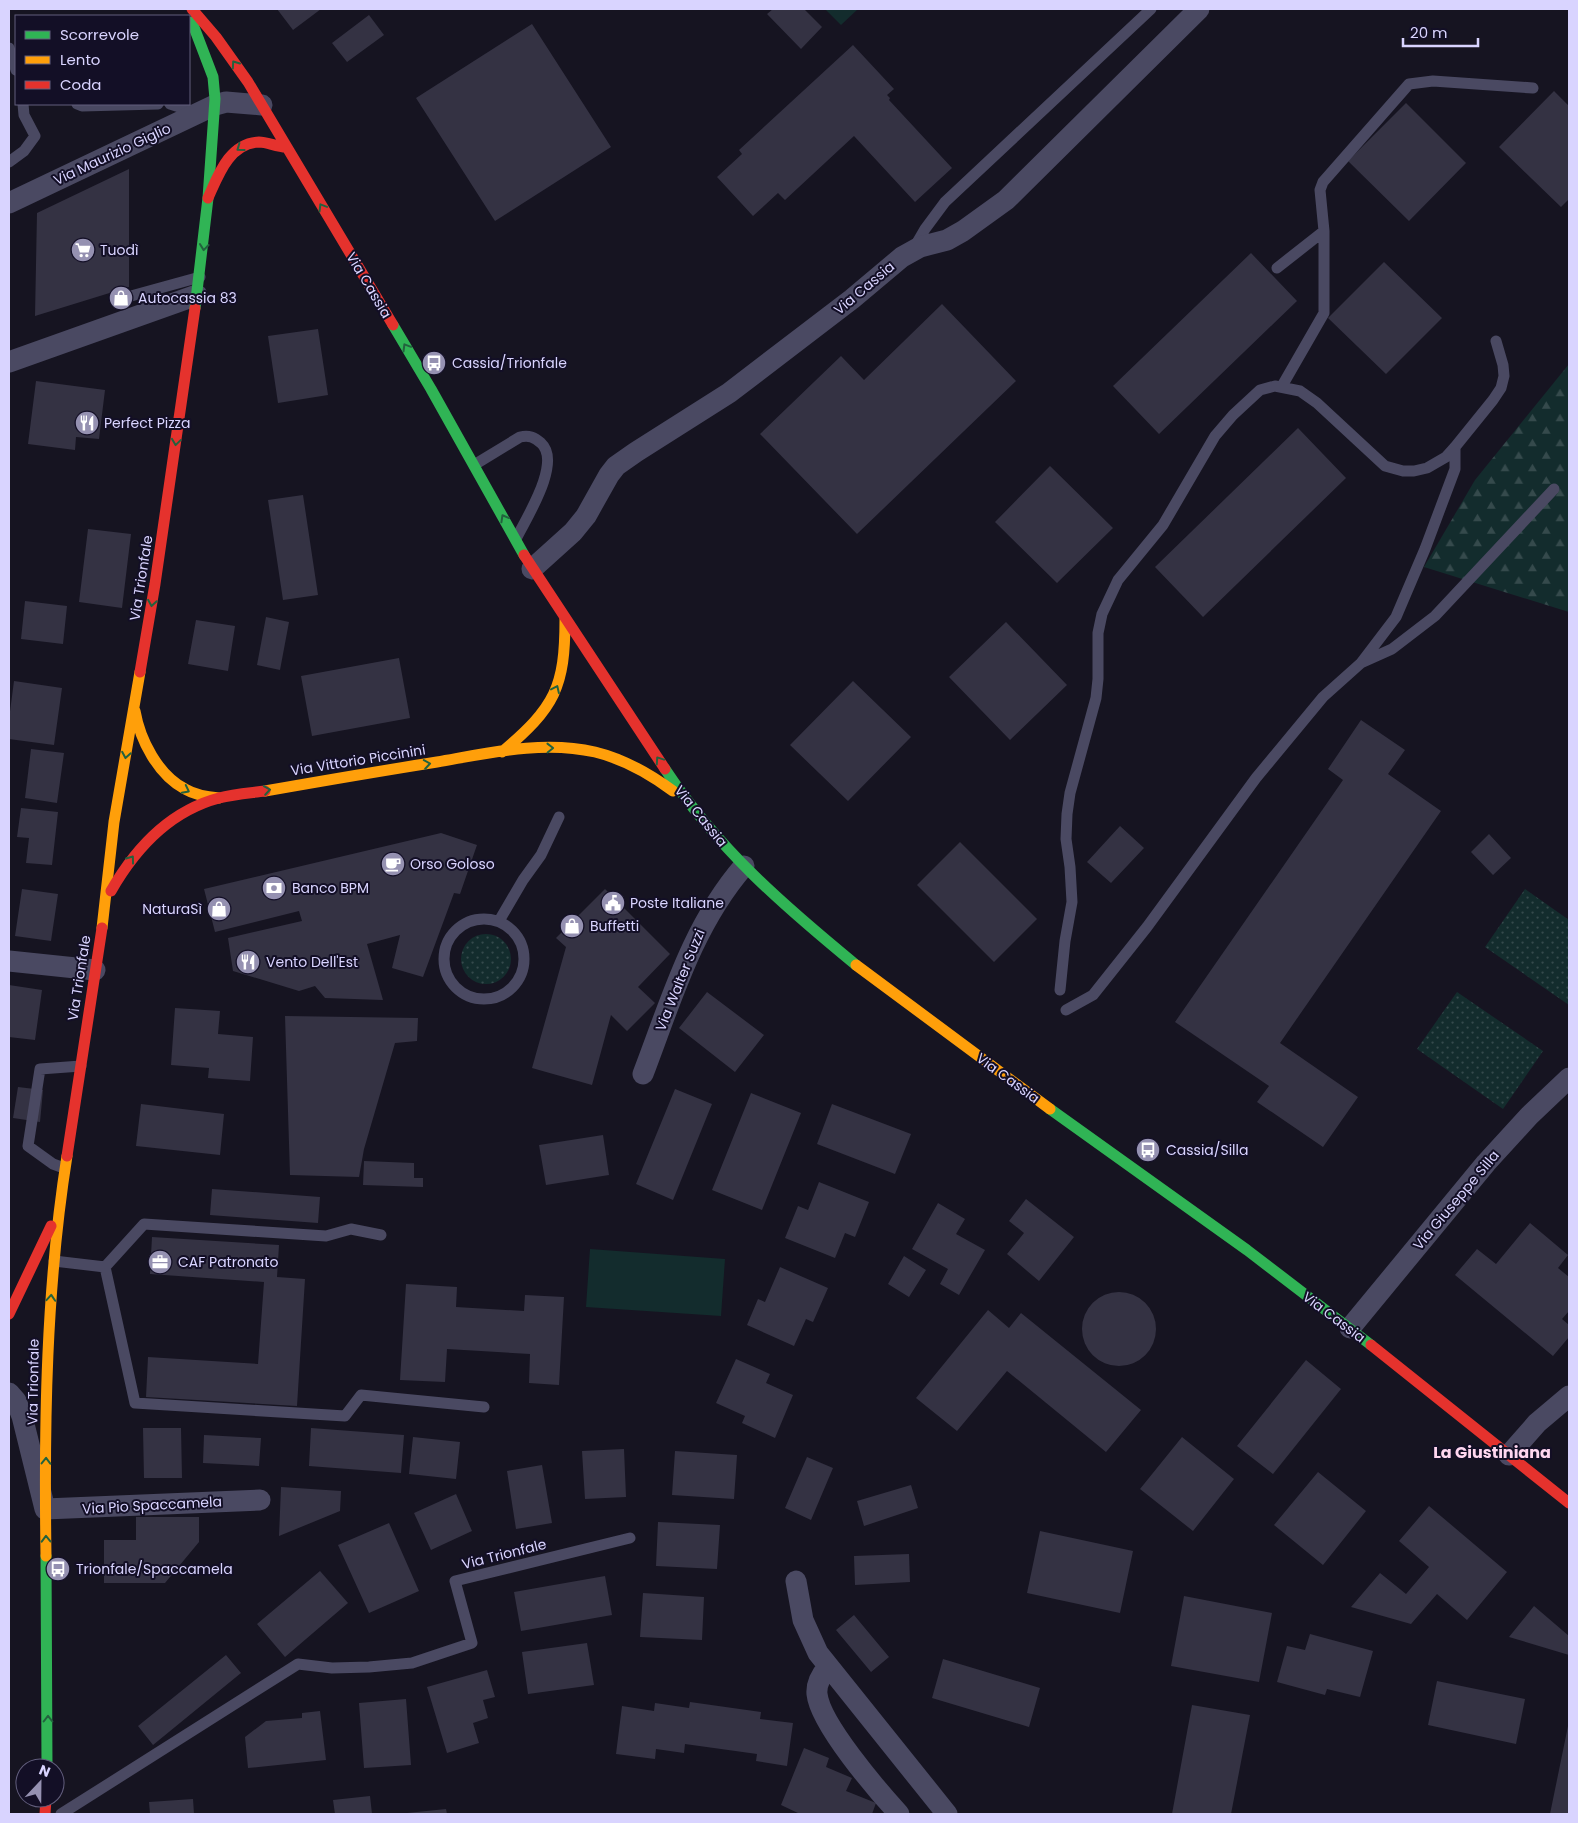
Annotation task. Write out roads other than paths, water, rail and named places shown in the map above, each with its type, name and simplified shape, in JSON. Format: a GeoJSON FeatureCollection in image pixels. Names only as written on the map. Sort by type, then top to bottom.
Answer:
{"type":"FeatureCollection","features":[{"type":"Feature","properties":{"kind":"main road","name":"Via Cassia"},"geometry":{"type":"LineString","coordinates":[[192,9],[231,58],[262,105],[431,388],[532,569],[686,801],[744,866],[798,918],[857,966],[1006,1078],[1196,1213],[1350,1328],[1569,1503]]}},
{"type":"Feature","properties":{"kind":"main road","name":"Via Trionfale"},"geometry":{"type":"LineString","coordinates":[[47,1758],[45,1510],[48,1335],[58,1211],[106,901],[114,822],[155,584],[199,286],[208,198],[207,109],[214,86],[210,70],[190,19]]}},
{"type":"Feature","properties":{"kind":"main road","name":"Via Trionfale"},"geometry":{"type":"LineString","coordinates":[[208,198],[225,165],[244,144],[259,142],[278,148],[286,147]]}},
{"type":"Feature","properties":{"kind":"main road"},"geometry":{"type":"LineString","coordinates":[[502,752],[531,726],[543,712],[554,694],[563,670],[566,619]]}},
{"type":"Feature","properties":{"kind":"main road","name":"Via Vittorio Piccinini"},"geometry":{"type":"LineString","coordinates":[[135,707],[141,734],[165,775],[187,791],[219,798]]}},
{"type":"Feature","properties":{"kind":"main road","name":"Via Vittorio Piccinini"},"geometry":{"type":"LineString","coordinates":[[106,901],[131,858],[158,830],[184,812],[219,798],[502,752],[561,748],[603,753],[652,776],[686,801]]}},
{"type":"Feature","properties":{"kind":"main road"},"geometry":{"type":"LineString","coordinates":[[9,1314],[58,1211]]}},
{"type":"Feature","properties":{"kind":"street","name":"Via Cassia"},"geometry":{"type":"LineString","coordinates":[[532,569],[573,532],[586,516],[616,466],[729,393],[852,299],[895,262],[912,252],[948,240],[1006,200],[1199,9]]}},
{"type":"Feature","properties":{"kind":"street"},"geometry":{"type":"LineString","coordinates":[[207,109],[234,102],[262,105]]}},
{"type":"Feature","properties":{"kind":"street","name":"Via Maurizio Giglio"},"geometry":{"type":"LineString","coordinates":[[9,203],[207,109]]}},
{"type":"Feature","properties":{"kind":"street"},"geometry":{"type":"LineString","coordinates":[[9,362],[199,286]]}},
{"type":"Feature","properties":{"kind":"street","name":"Via Walter Suzzi"},"geometry":{"type":"LineString","coordinates":[[643,1074],[681,973],[704,923],[724,891],[744,866]]}},
{"type":"Feature","properties":{"kind":"street"},"geometry":{"type":"LineString","coordinates":[[9,961],[95,970]]}},
{"type":"Feature","properties":{"kind":"street","name":"Via Giuseppe Silla"},"geometry":{"type":"LineString","coordinates":[[1350,1328],[1486,1163],[1528,1116],[1569,1078]]}},
{"type":"Feature","properties":{"kind":"street"},"geometry":{"type":"LineString","coordinates":[[9,1393],[16,1400],[22,1416],[45,1510]]}},
{"type":"Feature","properties":{"kind":"street"},"geometry":{"type":"LineString","coordinates":[[1510,1455],[1544,1416],[1569,1396]]}},
{"type":"Feature","properties":{"kind":"street","name":"Via Pio Spaccamela"},"geometry":{"type":"LineString","coordinates":[[45,1510],[260,1500]]}},
{"type":"Feature","properties":{"kind":"street"},"geometry":{"type":"LineString","coordinates":[[796,1581],[806,1630],[818,1653],[947,1814]]}},
{"type":"Feature","properties":{"kind":"street"},"geometry":{"type":"LineString","coordinates":[[828,1667],[822,1674],[817,1686],[818,1702],[864,1773],[899,1814]]}},
{"type":"Feature","properties":{"kind":"lane"},"geometry":{"type":"LineString","coordinates":[[912,252],[925,229],[945,202],[1151,9]]}},
{"type":"Feature","properties":{"kind":"lane"},"geometry":{"type":"LineString","coordinates":[[9,48],[15,67]]}},
{"type":"Feature","properties":{"kind":"lane"},"geometry":{"type":"LineString","coordinates":[[1282,386],[1324,313],[1324,230],[1321,185],[1409,84],[1433,81],[1532,88]]}},
{"type":"Feature","properties":{"kind":"lane"},"geometry":{"type":"LineString","coordinates":[[9,162],[24,152],[35,136],[24,116],[23,105]]}},
{"type":"Feature","properties":{"kind":"lane"},"geometry":{"type":"LineString","coordinates":[[80,105],[120,105]]}},
{"type":"Feature","properties":{"kind":"lane"},"geometry":{"type":"LineString","coordinates":[[177,105],[207,109]]}},
{"type":"Feature","properties":{"kind":"lane"},"geometry":{"type":"LineString","coordinates":[[1276,268],[1324,230]]}},
{"type":"Feature","properties":{"kind":"lane"},"geometry":{"type":"LineString","coordinates":[[131,296],[199,286]]}},
{"type":"Feature","properties":{"kind":"lane"},"geometry":{"type":"LineString","coordinates":[[1060,990],[1065,941],[1072,902],[1066,839],[1067,814],[1070,793],[1096,698],[1098,633],[1104,608],[1118,580],[1153,539],[1172,513],[1215,436],[1260,390],[1282,386],[1307,395],[1377,460],[1392,469],[1414,471],[1437,463],[1455,447],[1493,400],[1504,376],[1504,365],[1496,341]]}},
{"type":"Feature","properties":{"kind":"lane"},"geometry":{"type":"LineString","coordinates":[[474,465],[520,437],[528,435],[536,438],[544,446],[548,455],[547,472],[516,540]]}},
{"type":"Feature","properties":{"kind":"lane"},"geometry":{"type":"LineString","coordinates":[[1066,1010],[1093,995],[1147,926],[1256,778],[1323,697],[1361,662],[1396,617],[1426,549],[1455,469],[1455,447]]}},
{"type":"Feature","properties":{"kind":"lane"},"geometry":{"type":"LineString","coordinates":[[1361,662],[1392,649],[1435,616],[1554,489]]}},
{"type":"Feature","properties":{"kind":"lane"},"geometry":{"type":"LineString","coordinates":[[499,921],[523,880],[542,855],[559,817]]}},
{"type":"Feature","properties":{"kind":"lane"},"geometry":{"type":"LineString","coordinates":[[486,918],[499,921],[519,937],[524,949],[525,962],[522,974],[515,986],[504,994],[492,998],[479,998],[467,995],[456,987],[448,976],[444,962],[445,949],[450,936],[460,926],[472,920],[486,918]]}},
{"type":"Feature","properties":{"kind":"lane"},"geometry":{"type":"LineString","coordinates":[[64,1168],[53,1164],[28,1146],[40,1068],[81,1066]]}},
{"type":"Feature","properties":{"kind":"lane"},"geometry":{"type":"LineString","coordinates":[[105,1267],[144,1224],[326,1236],[351,1229],[381,1235]]}},
{"type":"Feature","properties":{"kind":"lane"},"geometry":{"type":"LineString","coordinates":[[54,1261],[105,1267]]}},
{"type":"Feature","properties":{"kind":"lane"},"geometry":{"type":"LineString","coordinates":[[105,1267],[135,1403],[345,1416],[361,1395],[484,1407]]}},
{"type":"Feature","properties":{"kind":"lane","name":"Via Trionfale"},"geometry":{"type":"LineString","coordinates":[[61,1814],[298,1664],[332,1668],[412,1663],[472,1643],[456,1581],[630,1538]]}},
{"type":"Feature","properties":{"kind":"place","name":"Tuodì"},"geometry":{"type":"Point","coordinates":[83,250]}},
{"type":"Feature","properties":{"kind":"place","name":"Autocassia 83"},"geometry":{"type":"Point","coordinates":[121,298]}},
{"type":"Feature","properties":{"kind":"place","name":"Cassia/Trionfale"},"geometry":{"type":"Point","coordinates":[434,363]}},
{"type":"Feature","properties":{"kind":"place","name":"Perfect Pizza"},"geometry":{"type":"Point","coordinates":[87,423]}},
{"type":"Feature","properties":{"kind":"place","name":"Orso Goloso"},"geometry":{"type":"Point","coordinates":[393,864]}},
{"type":"Feature","properties":{"kind":"place","name":"Banco BPM"},"geometry":{"type":"Point","coordinates":[274,888]}},
{"type":"Feature","properties":{"kind":"place","name":"Poste Italiane"},"geometry":{"type":"Point","coordinates":[613,903]}},
{"type":"Feature","properties":{"kind":"place","name":"NaturaSì"},"geometry":{"type":"Point","coordinates":[219,909]}},
{"type":"Feature","properties":{"kind":"place","name":"Buffetti"},"geometry":{"type":"Point","coordinates":[572,926]}},
{"type":"Feature","properties":{"kind":"place","name":"Vento Dell'Est"},"geometry":{"type":"Point","coordinates":[248,962]}},
{"type":"Feature","properties":{"kind":"place","name":"Cassia/Silla"},"geometry":{"type":"Point","coordinates":[1148,1150]}},
{"type":"Feature","properties":{"kind":"place","name":"CAF Patronato"},"geometry":{"type":"Point","coordinates":[160,1262]}},
{"type":"Feature","properties":{"kind":"place","name":"Trionfale/Spaccamela"},"geometry":{"type":"Point","coordinates":[58,1569]}},
{"type":"Feature","properties":{"kind":"district","name":"La Giustiniana"},"geometry":{"type":"Point","coordinates":[1492,1452]}}]}
